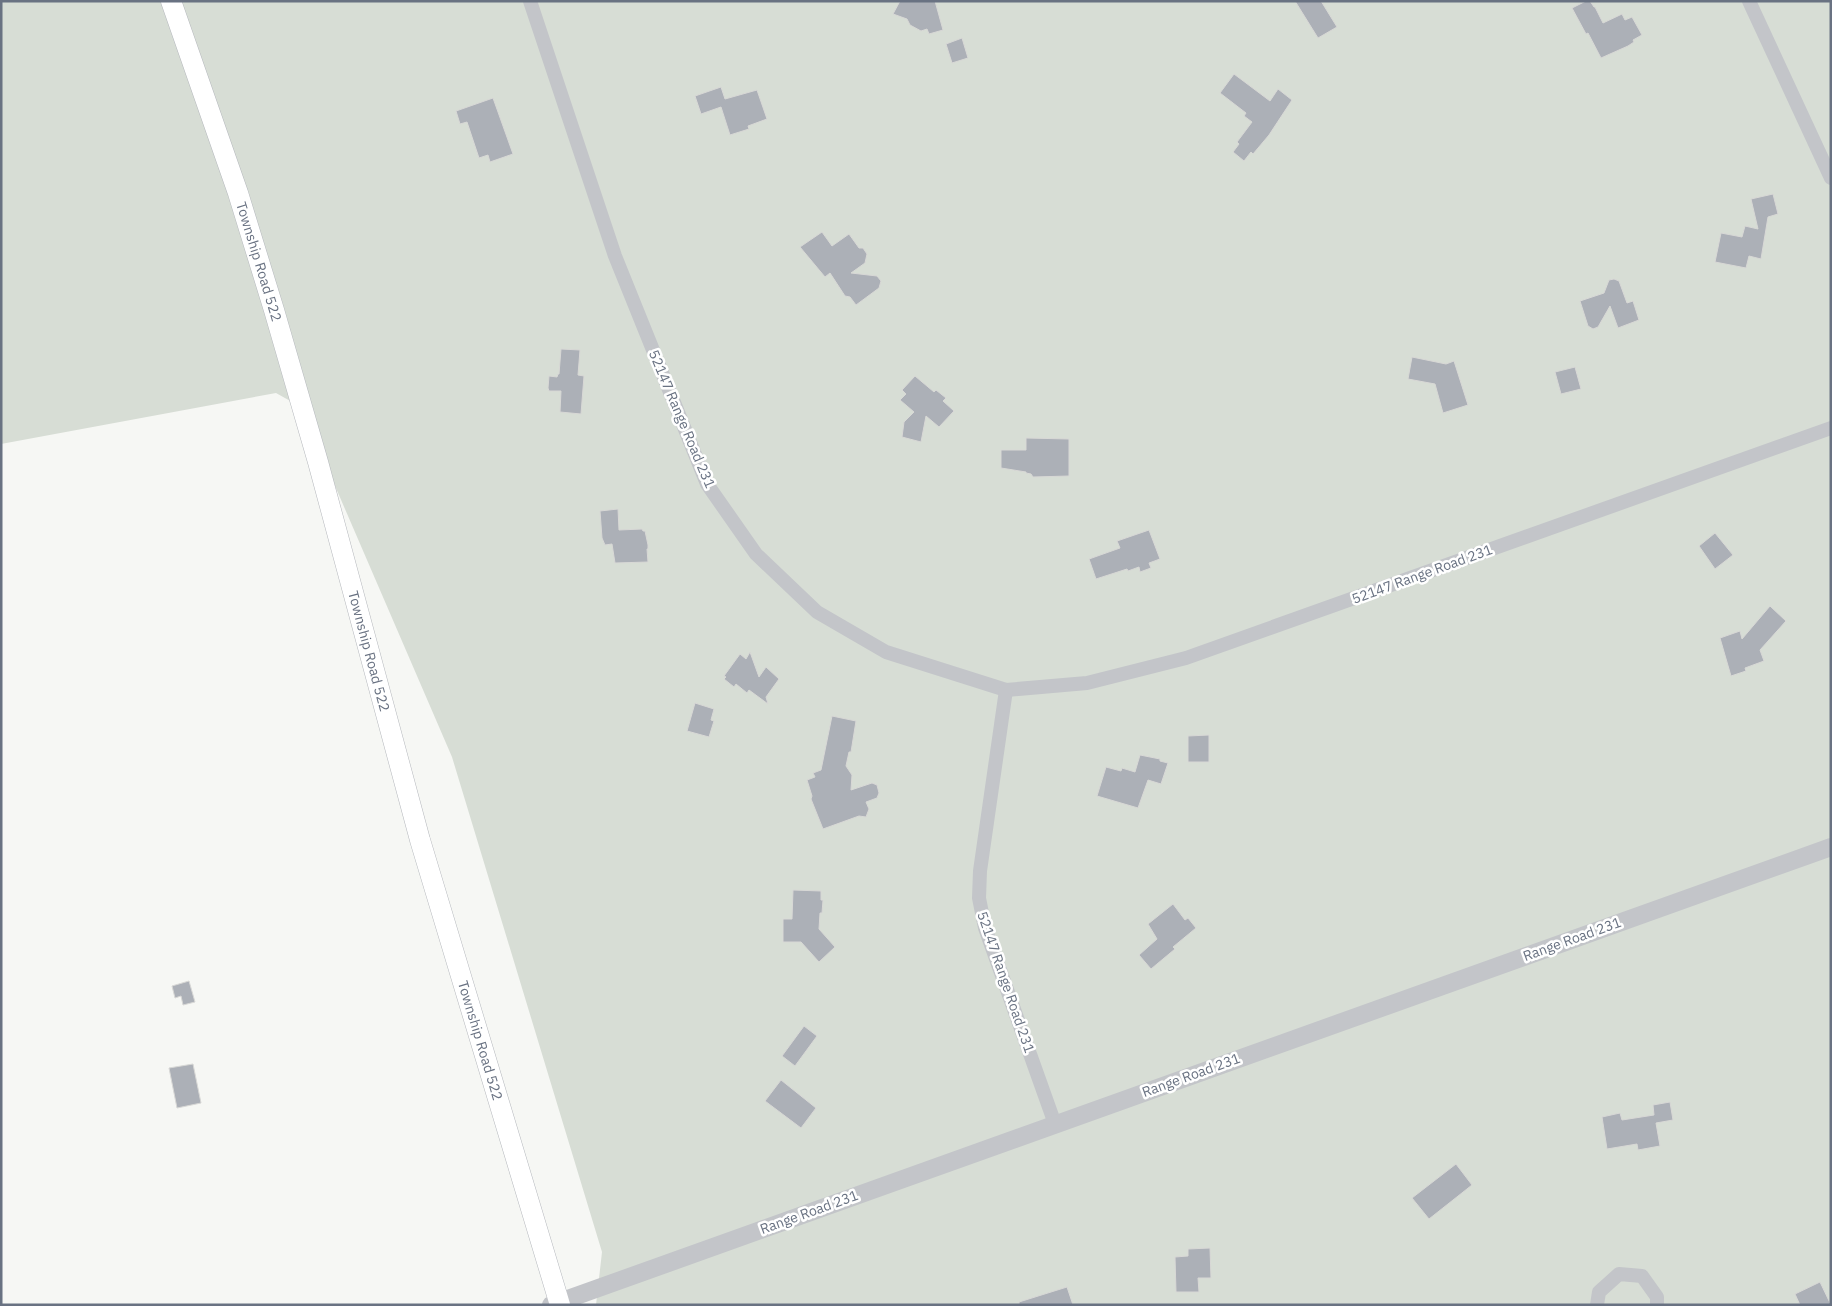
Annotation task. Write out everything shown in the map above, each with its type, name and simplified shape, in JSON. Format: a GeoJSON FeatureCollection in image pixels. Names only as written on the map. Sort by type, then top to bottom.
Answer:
{"type":"FeatureCollection","features":[{"type":"Feature","properties":{"kind":"main road","name":"Township Road 522"},"geometry":{"type":"LineString","coordinates":[[171,1],[238,193],[274,310],[318,462],[420,840],[556,1304]]}},
{"type":"Feature","properties":{"kind":"street","name":"52147 Range Road 231"},"geometry":{"type":"LineString","coordinates":[[530,1],[615,256],[707,484],[756,554],[817,612],[886,652],[1006,690],[1087,683],[1186,658],[1831,428]]}},
{"type":"Feature","properties":{"kind":"street"},"geometry":{"type":"LineString","coordinates":[[1748,1],[1831,178]]}},
{"type":"Feature","properties":{"kind":"street","name":"52147 Range Road 231"},"geometry":{"type":"LineString","coordinates":[[1006,690],[983,838],[979,898],[985,928],[1055,1124]]}},
{"type":"Feature","properties":{"kind":"street","name":"Range Road 231"},"geometry":{"type":"LineString","coordinates":[[556,1304],[1831,847]]}},
{"type":"Feature","properties":{"kind":"street"},"geometry":{"type":"LineString","coordinates":[[1597,1305],[1599,1292],[1619,1274],[1642,1276],[1657,1297],[1657,1305]]}},
{"type":"Feature","properties":{"kind":"shaded area"},"geometry":{"type":"Polygon","coordinates":[[[1,1],[1831,1],[1831,1305],[596,1305],[602,1252],[452,757],[301,407],[276,393],[1,444],[1,1]]]}},
{"type":"Feature","properties":{"kind":"building"},"geometry":{"type":"Polygon","coordinates":[[[900,1],[935,1],[943,30],[929,34],[927,29],[921,31],[910,25],[907,19],[893,14],[900,1]]]}},
{"type":"Feature","properties":{"kind":"building"},"geometry":{"type":"Polygon","coordinates":[[[1295,1],[1321,1],[1337,27],[1318,38],[1295,1]]]}},
{"type":"Feature","properties":{"kind":"building"},"geometry":{"type":"Polygon","coordinates":[[[1590,1],[1595,7],[1603,23],[1622,14],[1625,20],[1632,17],[1642,35],[1633,40],[1634,42],[1628,46],[1601,58],[1572,8],[1590,1]]]}},
{"type":"Feature","properties":{"kind":"building"},"geometry":{"type":"Polygon","coordinates":[[[962,38],[968,58],[952,63],[946,44],[962,38]]]}},
{"type":"Feature","properties":{"kind":"building"},"geometry":{"type":"Polygon","coordinates":[[[1234,74],[1270,101],[1278,89],[1292,100],[1269,135],[1253,154],[1251,152],[1244,161],[1233,152],[1239,144],[1237,142],[1252,122],[1244,116],[1246,113],[1220,93],[1234,74]]]}},
{"type":"Feature","properties":{"kind":"building"},"geometry":{"type":"Polygon","coordinates":[[[721,87],[725,99],[757,90],[767,119],[748,126],[749,129],[730,135],[721,107],[701,114],[695,96],[721,87]]]}},
{"type":"Feature","properties":{"kind":"building"},"geometry":{"type":"Polygon","coordinates":[[[493,98],[513,154],[490,162],[488,155],[479,158],[467,122],[460,124],[456,111],[493,98]]]}},
{"type":"Feature","properties":{"kind":"building"},"geometry":{"type":"Polygon","coordinates":[[[1773,194],[1778,214],[1768,217],[1761,259],[1749,256],[1746,268],[1715,262],[1721,233],[1742,237],[1745,226],[1758,229],[1751,199],[1773,194]]]}},
{"type":"Feature","properties":{"kind":"building"},"geometry":{"type":"Polygon","coordinates":[[[822,232],[832,246],[849,234],[859,248],[863,248],[867,254],[865,263],[851,273],[877,276],[881,281],[879,288],[856,305],[850,297],[845,296],[830,273],[825,277],[800,247],[822,232]]]}},
{"type":"Feature","properties":{"kind":"building"},"geometry":{"type":"Polygon","coordinates":[[[1609,280],[1619,281],[1627,303],[1633,301],[1639,320],[1618,328],[1610,306],[1598,327],[1593,329],[1588,326],[1580,301],[1604,293],[1609,280]]]}},
{"type":"Feature","properties":{"kind":"building"},"geometry":{"type":"Polygon","coordinates":[[[561,349],[580,350],[578,375],[584,376],[581,414],[560,412],[561,391],[549,391],[548,388],[549,376],[557,377],[559,374],[561,349]]]}},
{"type":"Feature","properties":{"kind":"building"},"geometry":{"type":"Polygon","coordinates":[[[1412,357],[1446,364],[1454,361],[1468,405],[1443,413],[1435,384],[1408,379],[1412,357]]]}},
{"type":"Feature","properties":{"kind":"building"},"geometry":{"type":"Polygon","coordinates":[[[1575,367],[1581,389],[1561,394],[1555,372],[1575,367]]]}},
{"type":"Feature","properties":{"kind":"building"},"geometry":{"type":"Polygon","coordinates":[[[915,376],[934,392],[936,390],[946,398],[943,401],[954,411],[939,427],[926,416],[921,442],[902,437],[904,422],[914,412],[900,400],[906,394],[902,390],[915,376]]]}},
{"type":"Feature","properties":{"kind":"building"},"geometry":{"type":"Polygon","coordinates":[[[1026,438],[1069,439],[1069,476],[1033,477],[1026,472],[1001,468],[1001,450],[1026,450],[1026,438]]]}},
{"type":"Feature","properties":{"kind":"building"},"geometry":{"type":"Polygon","coordinates":[[[618,509],[619,530],[642,529],[645,531],[648,545],[648,562],[615,563],[612,544],[605,545],[602,538],[600,511],[618,509]]]}},
{"type":"Feature","properties":{"kind":"building"},"geometry":{"type":"Polygon","coordinates":[[[1149,530],[1160,559],[1149,563],[1151,568],[1140,572],[1139,567],[1128,571],[1127,569],[1096,579],[1089,559],[1120,548],[1117,541],[1149,530]]]}},
{"type":"Feature","properties":{"kind":"building"},"geometry":{"type":"Polygon","coordinates":[[[1715,533],[1733,555],[1715,569],[1699,546],[1715,533]]]}},
{"type":"Feature","properties":{"kind":"building"},"geometry":{"type":"Polygon","coordinates":[[[1770,606],[1786,621],[1760,650],[1764,661],[1745,668],[1746,671],[1731,676],[1720,638],[1740,631],[1742,639],[1770,606]]]}},
{"type":"Feature","properties":{"kind":"building"},"geometry":{"type":"Polygon","coordinates":[[[750,652],[759,677],[766,667],[779,679],[766,697],[768,704],[749,690],[747,693],[736,684],[734,687],[724,679],[726,677],[724,676],[740,654],[746,659],[750,652]]]}},
{"type":"Feature","properties":{"kind":"building"},"geometry":{"type":"Polygon","coordinates":[[[695,703],[714,709],[711,720],[714,721],[709,737],[687,731],[695,703]]]}},
{"type":"Feature","properties":{"kind":"building"},"geometry":{"type":"Polygon","coordinates":[[[832,716],[856,721],[851,752],[849,752],[846,766],[852,775],[851,790],[872,783],[877,785],[879,793],[877,798],[866,802],[869,809],[866,817],[859,816],[823,829],[811,799],[812,796],[807,780],[815,777],[813,773],[821,770],[832,716]]]}},
{"type":"Feature","properties":{"kind":"building"},"geometry":{"type":"Polygon","coordinates":[[[1209,735],[1209,762],[1188,762],[1188,736],[1209,735]]]}},
{"type":"Feature","properties":{"kind":"building"},"geometry":{"type":"Polygon","coordinates":[[[1140,755],[1160,759],[1160,761],[1168,763],[1161,784],[1148,780],[1138,808],[1097,796],[1106,767],[1121,771],[1122,768],[1135,772],[1140,755]]]}},
{"type":"Feature","properties":{"kind":"building"},"geometry":{"type":"Polygon","coordinates":[[[793,890],[821,891],[821,900],[823,900],[819,929],[835,947],[819,962],[801,942],[783,942],[783,919],[792,919],[793,890]]]}},
{"type":"Feature","properties":{"kind":"building"},"geometry":{"type":"Polygon","coordinates":[[[1173,904],[1185,920],[1188,918],[1196,928],[1151,969],[1139,955],[1157,939],[1148,924],[1173,904]]]}},
{"type":"Feature","properties":{"kind":"building"},"geometry":{"type":"Polygon","coordinates":[[[189,981],[195,1002],[183,1005],[181,996],[175,998],[172,986],[189,981]]]}},
{"type":"Feature","properties":{"kind":"building"},"geometry":{"type":"Polygon","coordinates":[[[804,1026],[817,1036],[795,1066],[782,1056],[804,1026]]]}},
{"type":"Feature","properties":{"kind":"building"},"geometry":{"type":"Polygon","coordinates":[[[193,1064],[201,1103],[177,1108],[169,1068],[193,1064]]]}},
{"type":"Feature","properties":{"kind":"building"},"geometry":{"type":"Polygon","coordinates":[[[781,1080],[816,1108],[801,1128],[765,1101],[781,1080]]]}},
{"type":"Feature","properties":{"kind":"building"},"geometry":{"type":"Polygon","coordinates":[[[1670,1102],[1673,1120],[1656,1123],[1660,1146],[1638,1150],[1637,1144],[1607,1149],[1602,1117],[1620,1113],[1622,1120],[1654,1115],[1653,1105],[1670,1102]]]}},
{"type":"Feature","properties":{"kind":"building"},"geometry":{"type":"Polygon","coordinates":[[[1456,1164],[1472,1185],[1429,1219],[1412,1198],[1456,1164]]]}},
{"type":"Feature","properties":{"kind":"building"},"geometry":{"type":"Polygon","coordinates":[[[1210,1248],[1211,1278],[1198,1278],[1199,1292],[1176,1292],[1175,1257],[1188,1256],[1188,1249],[1210,1248]]]}},
{"type":"Feature","properties":{"kind":"building"},"geometry":{"type":"Polygon","coordinates":[[[1820,1282],[1831,1305],[1800,1305],[1795,1294],[1820,1282]]]}},
{"type":"Feature","properties":{"kind":"building"},"geometry":{"type":"Polygon","coordinates":[[[1067,1287],[1073,1305],[1019,1305],[1019,1302],[1067,1287]]]}}]}
